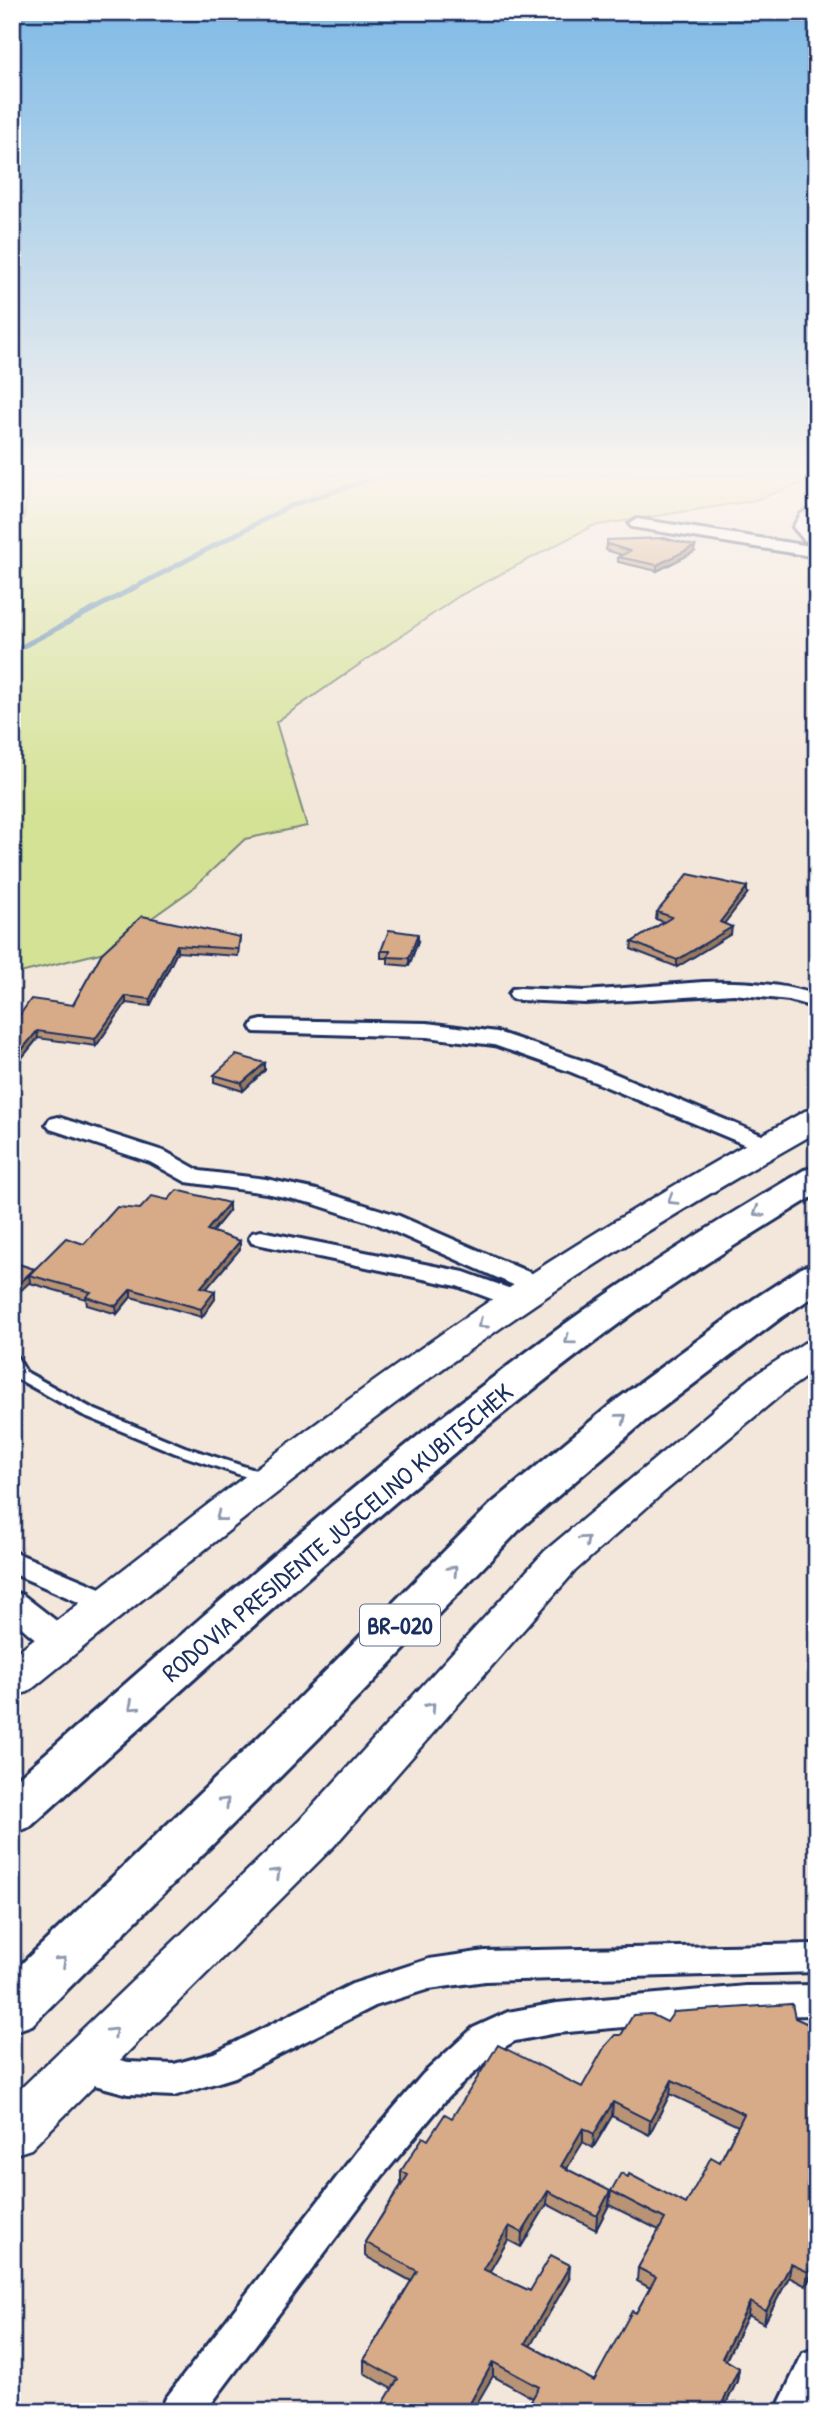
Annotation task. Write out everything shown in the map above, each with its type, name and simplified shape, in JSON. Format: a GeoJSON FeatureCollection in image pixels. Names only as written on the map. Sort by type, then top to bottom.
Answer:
{"type":"FeatureCollection","features":[{"type":"Feature","properties":{"kind":"highway","name":"RODOVIA PRESIDENTE JUSCELINO KUBITSCHEK"},"geometry":{"type":"LineString","coordinates":[[12,1813],[379,1489],[469,1415],[585,1328],[756,1212],[817,1178]]}},
{"type":"Feature","properties":{"kind":"highway","name":"BR-020"},"geometry":{"type":"LineString","coordinates":[[12,2008],[116,1910],[304,1723],[506,1516],[630,1411],[768,1308],[817,1276]]}},
{"type":"Feature","properties":{"kind":"main road"},"geometry":{"type":"LineString","coordinates":[[12,1680],[269,1479],[409,1374],[527,1293],[691,1188],[817,1118]]}},
{"type":"Feature","properties":{"kind":"main road"},"geometry":{"type":"LineString","coordinates":[[12,2132],[317,1833],[560,1562],[650,1482],[758,1393],[817,1351]]}},
{"type":"Feature","properties":{"kind":"street"},"geometry":{"type":"LineString","coordinates":[[520,994],[583,997],[743,989],[787,993],[817,1002]]}},
{"type":"Feature","properties":{"kind":"street"},"geometry":{"type":"LineString","coordinates":[[262,1027],[427,1030],[497,1039],[579,1067],[766,1145]]}},
{"type":"Feature","properties":{"kind":"street"},"geometry":{"type":"LineString","coordinates":[[58,1124],[158,1157],[194,1177],[266,1186],[317,1197],[388,1220],[527,1293]]}},
{"type":"Feature","properties":{"kind":"street"},"geometry":{"type":"LineString","coordinates":[[261,1238],[527,1293]]}},
{"type":"Feature","properties":{"kind":"street"},"geometry":{"type":"LineString","coordinates":[[12,1560],[108,1604]]}},
{"type":"Feature","properties":{"kind":"street"},"geometry":{"type":"LineString","coordinates":[[12,1603],[61,1641]]}},
{"type":"Feature","properties":{"kind":"street"},"geometry":{"type":"LineString","coordinates":[[78,2066],[128,2078],[174,2081],[222,2066],[364,1995],[429,1974],[485,1966],[817,1958]]}},
{"type":"Feature","properties":{"kind":"street"},"geometry":{"type":"LineString","coordinates":[[180,2412],[370,2163],[436,2085],[486,2039],[508,2027],[557,2018],[746,2001],[817,2000]]}},
{"type":"Feature","properties":{"kind":"lane"},"geometry":{"type":"LineString","coordinates":[[12,1360],[21,1375],[88,1412],[180,1450],[269,1479]]}},
{"type":"Feature","properties":{"kind":"green space"},"geometry":{"type":"Polygon","coordinates":[[[12,588],[474,588],[276,722],[307,826],[245,839],[191,890],[104,952],[12,975],[12,588]]]}},
{"type":"Feature","properties":{"kind":"building"},"geometry":{"type":"Polygon","coordinates":[[[688,874],[747,887],[720,922],[732,927],[677,960],[632,942],[672,917],[657,912],[688,874]]]}},
{"type":"Feature","properties":{"kind":"building"},"geometry":{"type":"Polygon","coordinates":[[[142,916],[240,937],[238,949],[177,945],[150,999],[126,996],[95,1039],[37,1031],[12,1062],[12,1026],[31,999],[73,1005],[102,953],[142,916]]]}},
{"type":"Feature","properties":{"kind":"building"},"geometry":{"type":"Polygon","coordinates":[[[389,930],[418,934],[409,958],[388,957],[390,951],[381,951],[389,930]]]}},
{"type":"Feature","properties":{"kind":"building"},"geometry":{"type":"Polygon","coordinates":[[[236,1055],[265,1063],[242,1083],[214,1075],[236,1055]]]}},
{"type":"Feature","properties":{"kind":"building"},"geometry":{"type":"Polygon","coordinates":[[[177,1190],[229,1203],[207,1230],[240,1241],[201,1287],[215,1291],[201,1309],[131,1289],[116,1306],[86,1297],[91,1292],[29,1275],[66,1238],[84,1244],[117,1207],[140,1209],[152,1196],[168,1200],[177,1190]]]}},
{"type":"Feature","properties":{"kind":"building"},"geometry":{"type":"Polygon","coordinates":[[[12,1262],[34,1269],[12,1290],[12,1262]]]}},
{"type":"Feature","properties":{"kind":"building"},"geometry":{"type":"Polygon","coordinates":[[[792,2004],[795,2018],[817,2028],[817,2219],[811,2231],[817,2233],[817,2254],[808,2272],[791,2264],[766,2311],[750,2302],[722,2358],[739,2368],[718,2412],[550,2412],[531,2401],[539,2387],[493,2362],[465,2412],[378,2412],[398,2379],[364,2360],[417,2271],[365,2242],[408,2175],[401,2171],[423,2137],[428,2140],[445,2114],[452,2118],[498,2045],[582,2087],[605,2046],[615,2035],[621,2035],[633,2015],[651,2014],[667,2022],[674,2012],[792,2004]],[[672,2080],[650,2121],[613,2102],[594,2134],[583,2128],[561,2166],[610,2191],[597,2216],[548,2191],[522,2233],[509,2226],[483,2269],[530,2291],[551,2255],[570,2265],[525,2343],[594,2381],[632,2311],[636,2313],[656,2277],[638,2268],[665,2219],[611,2191],[621,2173],[628,2177],[629,2174],[686,2204],[711,2157],[720,2162],[744,2114],[672,2080]]]}},
{"type":"Feature","properties":{"kind":"waterway"},"geometry":{"type":"LineString","coordinates":[[12,652],[134,588]]}}]}
